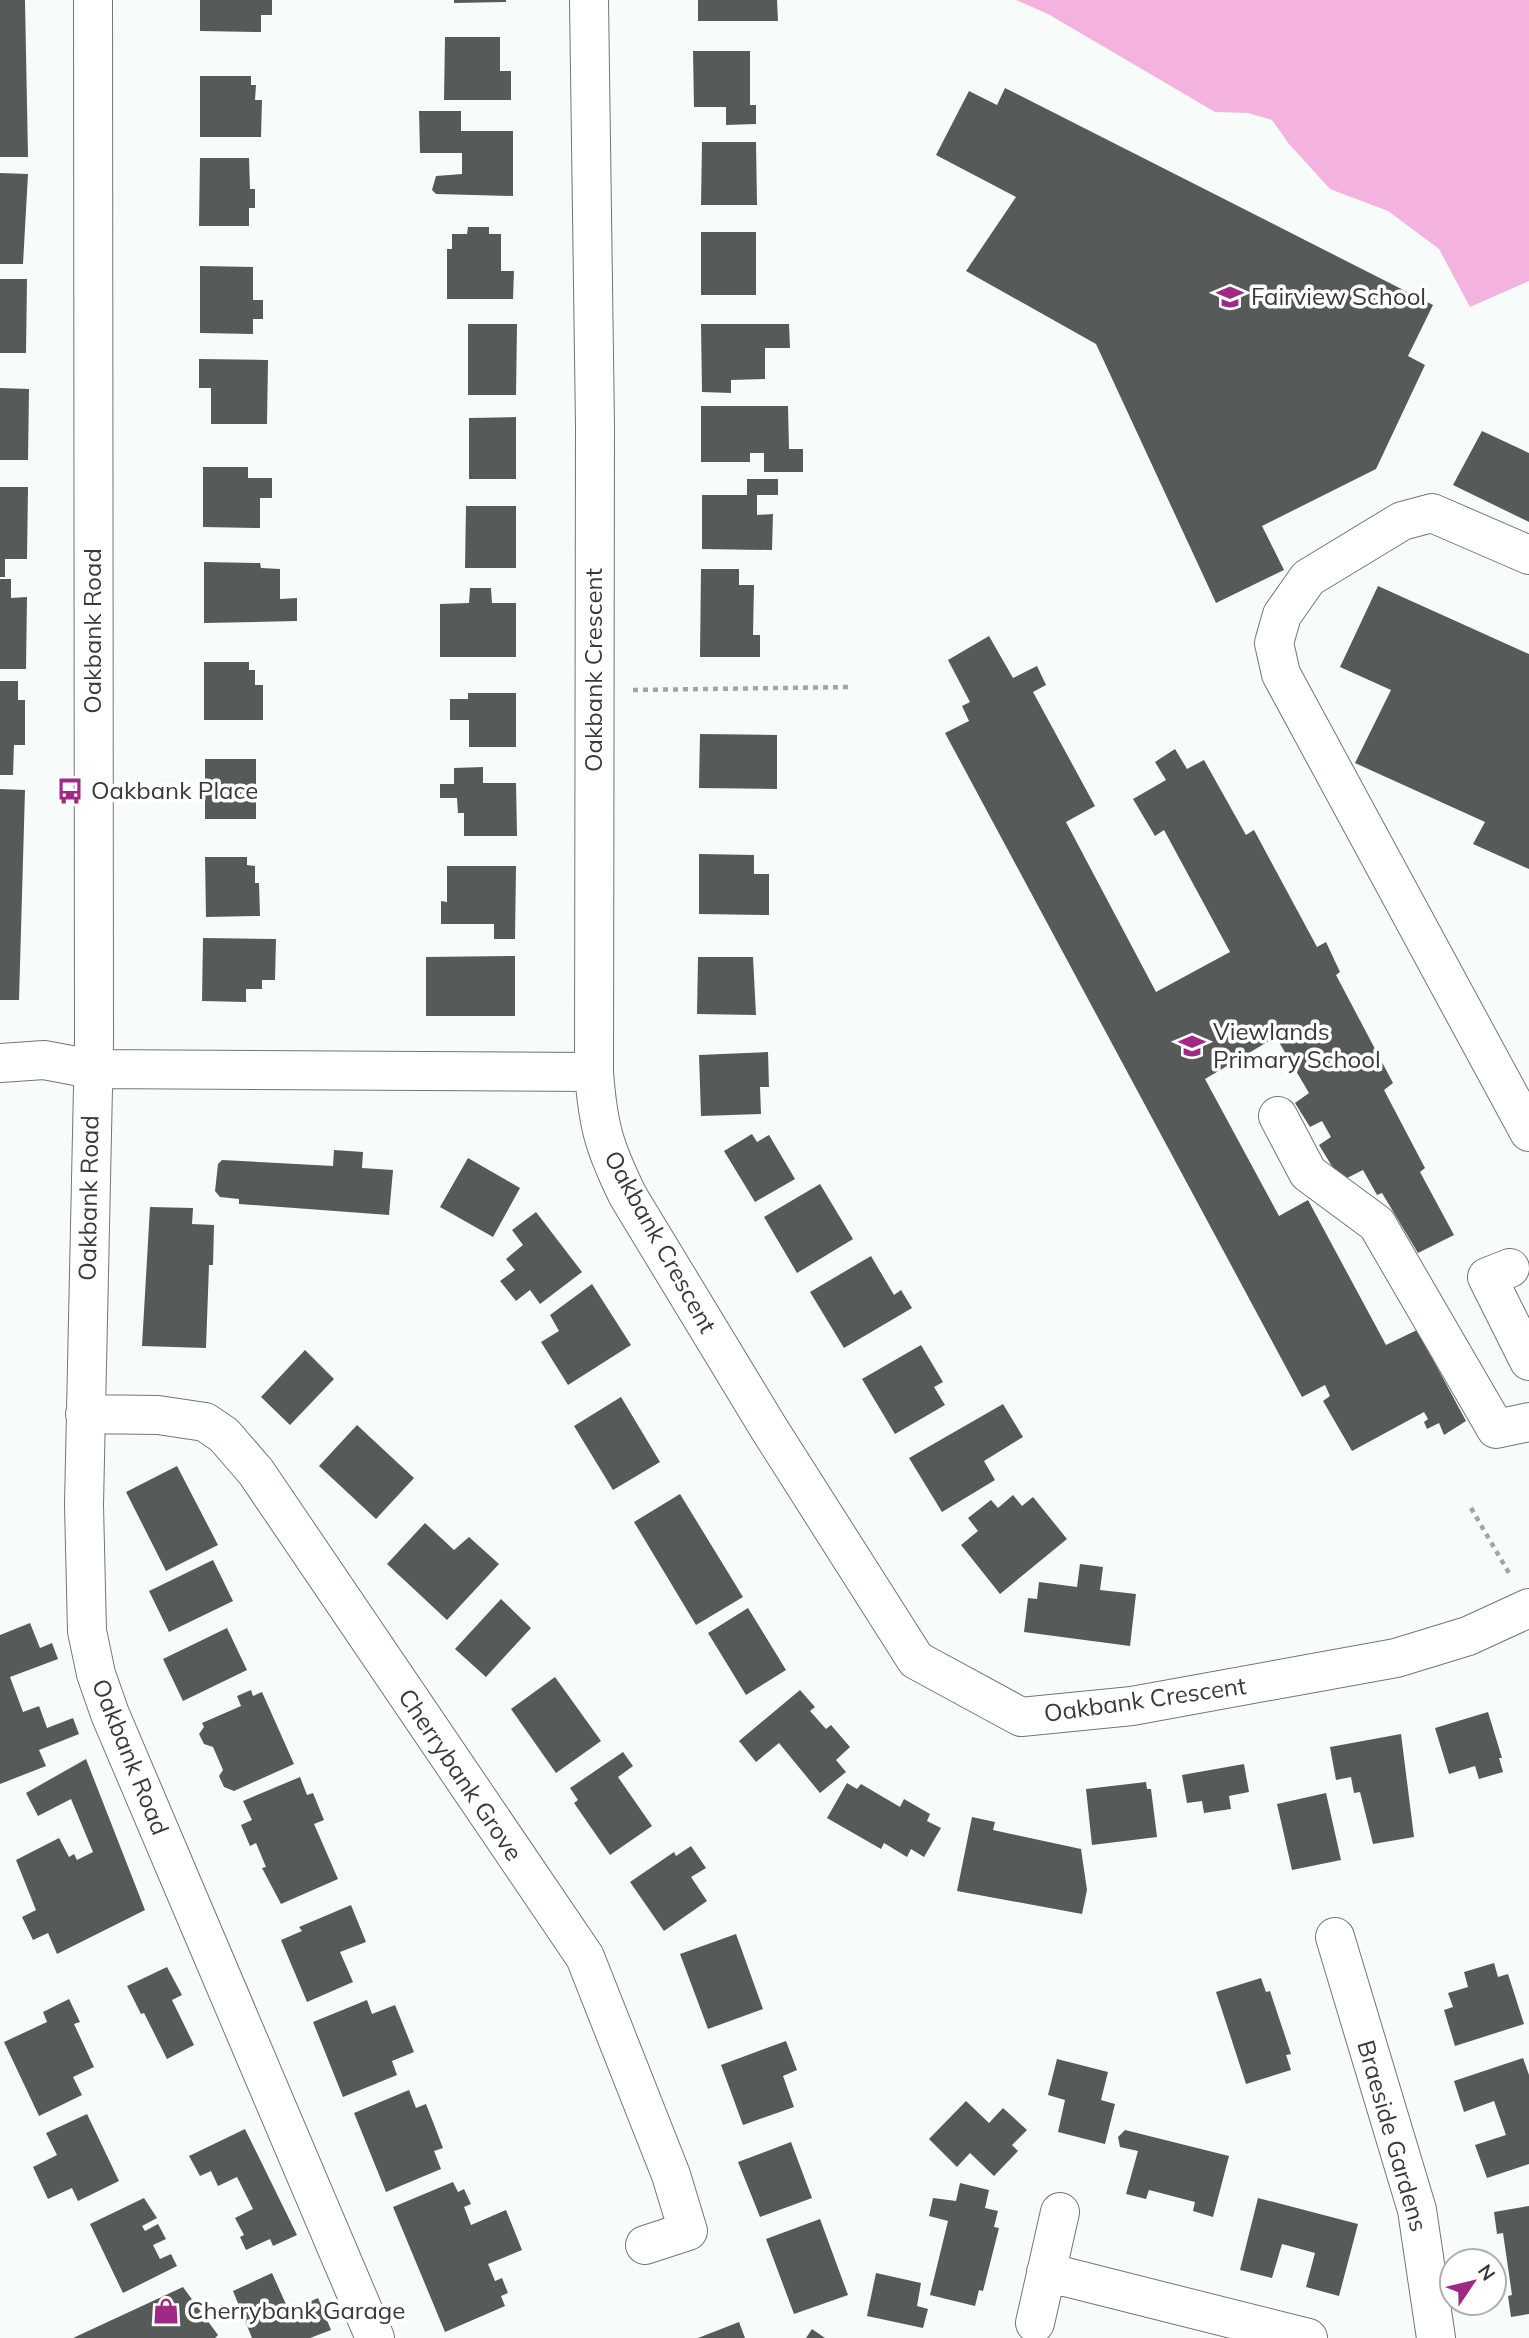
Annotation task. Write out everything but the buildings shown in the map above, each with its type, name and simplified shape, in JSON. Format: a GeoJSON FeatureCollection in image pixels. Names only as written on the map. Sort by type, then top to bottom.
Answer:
{"type":"FeatureCollection","features":[{"type":"Feature","properties":{"kind":"street","name":"Oakbank Road"},"geometry":{"type":"LineString","coordinates":[[93,0],[92,1069],[85,1414],[87,1631],[96,1674],[181,1885],[375,2338]]}},
{"type":"Feature","properties":{"kind":"street","name":"Oakbank Crescent"},"geometry":{"type":"LineString","coordinates":[[589,0],[594,1072],[597,1122],[610,1159],[628,1196],[768,1427],[916,1660],[1021,1717],[1132,1706],[1396,1658],[1468,1636],[1522,1597]]}},
{"type":"Feature","properties":{"kind":"street"},"geometry":{"type":"LineString","coordinates":[[1529,555],[1433,513],[1402,521],[1308,579],[1282,615],[1273,643],[1281,674],[1529,1132]]}},
{"type":"Feature","properties":{"kind":"street"},"geometry":{"type":"LineString","coordinates":[[0,1063],[44,1060],[92,1069],[594,1072]]}},
{"type":"Feature","properties":{"kind":"street"},"geometry":{"type":"LineString","coordinates":[[1279,1116],[1308,1173],[1377,1224],[1496,1429],[1529,1422]]}},
{"type":"Feature","properties":{"kind":"street"},"geometry":{"type":"LineString","coordinates":[[1491,1276],[1529,1361]]}},
{"type":"Feature","properties":{"kind":"street","name":"Cherrybank Grove"},"geometry":{"type":"LineString","coordinates":[[85,1414],[195,1419],[215,1427],[239,1450],[274,1497],[334,1590],[585,1957],[671,2175],[688,2231],[645,2245]]}},
{"type":"Feature","properties":{"kind":"street","name":"Braeside Gardens"},"geometry":{"type":"LineString","coordinates":[[1335,1937],[1417,2210],[1436,2338]]}},
{"type":"Feature","properties":{"kind":"street"},"geometry":{"type":"LineString","coordinates":[[1035,2323],[1060,2212]]}},
{"type":"Feature","properties":{"kind":"street"},"geometry":{"type":"LineString","coordinates":[[1046,2272],[1308,2338]]}},
{"type":"Feature","properties":{"kind":"path"},"geometry":{"type":"LineString","coordinates":[[594,691],[852,687]]}},
{"type":"Feature","properties":{"kind":"path"},"geometry":{"type":"LineString","coordinates":[[1471,1508],[1522,1597]]}},
{"type":"Feature","properties":{"kind":"shaded area"},"geometry":{"type":"Polygon","coordinates":[[[1016,0],[1529,0],[1529,281],[1470,307],[1439,249],[1388,211],[1330,189],[1289,144],[1272,120],[1248,113],[1215,112],[1048,14],[1016,0]]]}},
{"type":"Feature","properties":{"kind":"place","name":"Fairview School"},"geometry":{"type":"Point","coordinates":[1230,297]}},
{"type":"Feature","properties":{"kind":"place","name":"Oakbank Place"},"geometry":{"type":"Point","coordinates":[70,791]}},
{"type":"Feature","properties":{"kind":"place","name":"Viewlands Primary School"},"geometry":{"type":"Point","coordinates":[1192,1046]}},
{"type":"Feature","properties":{"kind":"place","name":"Cherrybank Garage"},"geometry":{"type":"Point","coordinates":[166,2311]}}]}
